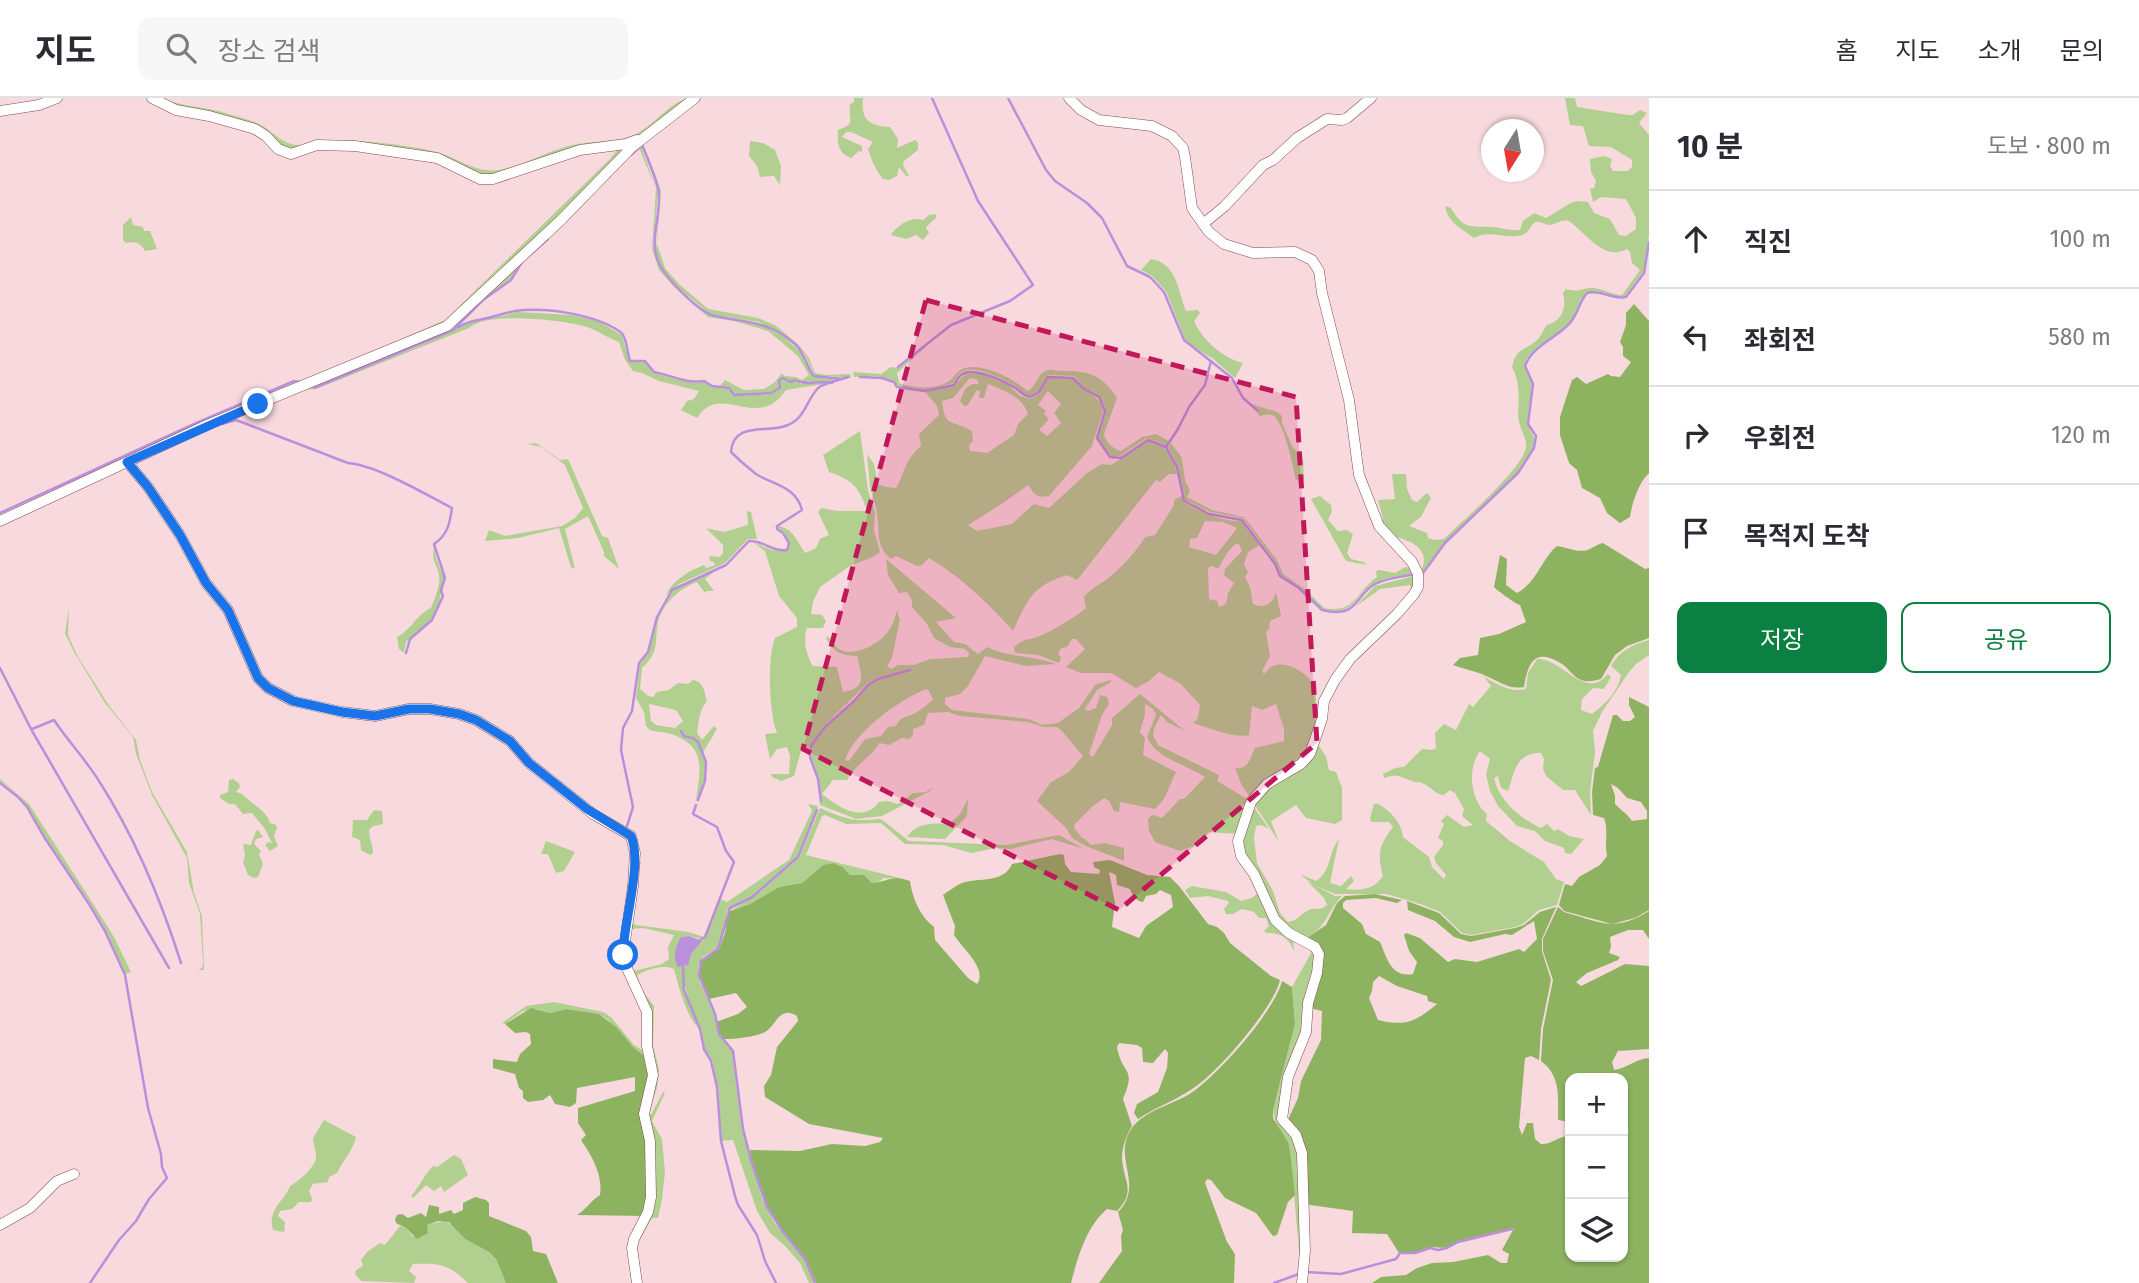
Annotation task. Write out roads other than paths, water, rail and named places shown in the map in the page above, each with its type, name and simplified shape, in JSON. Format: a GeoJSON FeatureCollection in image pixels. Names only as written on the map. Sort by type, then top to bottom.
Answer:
{"type":"FeatureCollection","features":[{"type":"Feature","properties":{"kind":"street"},"geometry":{"type":"LineString","coordinates":[[0,111],[39,105],[57,98]]}},
{"type":"Feature","properties":{"kind":"street"},"geometry":{"type":"LineString","coordinates":[[152,98],[176,110],[209,116],[254,130],[266,136],[278,149],[291,154],[317,145],[355,145],[437,158],[480,179],[493,179],[580,150],[626,144],[650,133]]}},
{"type":"Feature","properties":{"kind":"street"},"geometry":{"type":"LineString","coordinates":[[0,521],[209,424],[447,326],[561,220],[632,147],[695,98]]}},
{"type":"Feature","properties":{"kind":"street"},"geometry":{"type":"LineString","coordinates":[[1069,98],[1081,110],[1099,120],[1152,126],[1172,136],[1183,148],[1192,208],[1203,224],[1224,244],[1244,252],[1303,254],[1316,265],[1349,400],[1359,475],[1379,526],[1412,562],[1418,575],[1418,587],[1414,594],[1350,659],[1335,680],[1324,701],[1322,719],[1310,754],[1301,764],[1267,784],[1251,802],[1238,841],[1241,856],[1254,874],[1275,920],[1289,933],[1315,947],[1319,954],[1317,973],[1308,1003],[1306,1032],[1288,1077],[1282,1119],[1296,1135],[1302,1153],[1305,1251],[1303,1283]]}},
{"type":"Feature","properties":{"kind":"street"},"geometry":{"type":"LineString","coordinates":[[1203,224],[1225,206],[1263,165],[1273,160],[1297,138],[1327,119],[1348,118],[1371,98]]}},
{"type":"Feature","properties":{"kind":"street"},"geometry":{"type":"LineString","coordinates":[[127,462],[148,487],[180,535],[206,583],[228,610],[258,678],[268,688],[293,701],[342,712],[375,716],[409,709],[430,709],[476,720],[510,741],[529,763],[587,809],[631,836],[635,853],[623,955],[647,1012],[647,1046],[653,1075],[643,1120],[650,1141],[651,1197],[646,1217],[632,1248],[637,1283]]}},
{"type":"Feature","properties":{"kind":"street"},"geometry":{"type":"LineString","coordinates":[[0,1226],[30,1208],[57,1181],[74,1174]]}},
{"type":"Feature","properties":{"kind":"waterway"},"geometry":{"type":"LineString","coordinates":[[898,367],[951,325],[1010,301],[1033,285],[978,201],[932,98]]}},
{"type":"Feature","properties":{"kind":"waterway"},"geometry":{"type":"LineString","coordinates":[[1008,98],[1046,170],[1055,181],[1087,203],[1102,218],[1127,266],[1150,277],[1164,292],[1184,340],[1232,378],[1243,398],[1258,411]]}},
{"type":"Feature","properties":{"kind":"waterway"},"geometry":{"type":"LineString","coordinates":[[631,155],[642,145],[655,178],[659,196],[655,249],[660,265],[676,287],[708,313],[766,326],[785,336],[798,348],[814,376],[842,379]]}},
{"type":"Feature","properties":{"kind":"waterway"},"geometry":{"type":"LineString","coordinates":[[532,253],[548,239]]}},
{"type":"Feature","properties":{"kind":"waterway"},"geometry":{"type":"LineString","coordinates":[[1423,573],[1445,543],[1518,473],[1534,448],[1536,436],[1528,424],[1533,384],[1525,366],[1528,359],[1570,323],[1587,293],[1626,297],[1644,273],[1649,242]]}},
{"type":"Feature","properties":{"kind":"waterway"},"geometry":{"type":"LineString","coordinates":[[314,388],[453,330],[483,300],[511,280],[522,262]]}},
{"type":"Feature","properties":{"kind":"waterway"},"geometry":{"type":"LineString","coordinates":[[458,327],[515,311],[569,313],[596,320],[622,333],[630,361],[645,361],[654,372],[679,379],[704,381],[712,386],[729,388],[734,395],[771,393],[780,388],[779,380],[783,378],[790,382],[795,380],[803,383],[832,383]]}},
{"type":"Feature","properties":{"kind":"waterway"},"geometry":{"type":"LineString","coordinates":[[1166,447],[1205,385],[1211,361]]}},
{"type":"Feature","properties":{"kind":"waterway"},"geometry":{"type":"LineString","coordinates":[[860,377],[882,378],[894,382],[897,387],[925,391],[954,385],[958,378],[971,372],[1001,380],[1030,397],[1039,392],[1048,377],[1073,378],[1083,388],[1099,397],[1105,411],[1097,438],[1110,457],[1121,458],[1148,440],[1166,447],[1177,467],[1184,501],[1209,514],[1242,520],[1275,564],[1280,576],[1299,588],[1322,610],[1334,612],[1350,609],[1377,583],[1414,574]]}},
{"type":"Feature","properties":{"kind":"waterway"},"geometry":{"type":"LineString","coordinates":[[627,826],[633,807],[621,750],[623,728],[632,711],[639,663],[648,652],[657,617],[672,590],[726,565],[749,541],[787,550],[789,543],[777,526],[802,510],[795,496],[789,491],[756,474],[731,452],[733,442],[745,432],[794,422],[818,388],[848,377]]}},
{"type":"Feature","properties":{"kind":"waterway"},"geometry":{"type":"LineString","coordinates":[[0,513],[194,424],[294,381],[301,382]]}},
{"type":"Feature","properties":{"kind":"waterway"},"geometry":{"type":"LineString","coordinates":[[222,424],[236,420],[348,463],[372,469],[452,508],[445,532],[434,544],[445,578],[441,590],[443,596],[432,620],[410,639],[406,653]]}},
{"type":"Feature","properties":{"kind":"waterway"},"geometry":{"type":"LineString","coordinates":[[0,668],[31,729],[169,968]]}},
{"type":"Feature","properties":{"kind":"waterway"},"geometry":{"type":"LineString","coordinates":[[821,801],[818,779],[810,757],[811,746],[825,727],[868,685],[878,679],[910,670]]}},
{"type":"Feature","properties":{"kind":"waterway"},"geometry":{"type":"LineString","coordinates":[[32,729],[54,720],[99,781],[146,869],[181,963]]}},
{"type":"Feature","properties":{"kind":"waterway"},"geometry":{"type":"LineString","coordinates":[[681,731],[684,736],[698,742],[706,762],[705,781],[698,800]]}},
{"type":"Feature","properties":{"kind":"waterway"},"geometry":{"type":"LineString","coordinates":[[0,783],[27,807],[105,931],[125,975],[148,1108],[167,1178],[90,1283]]}},
{"type":"Feature","properties":{"kind":"waterway"},"geometry":{"type":"LineString","coordinates":[[696,805],[693,814],[717,827],[726,851],[734,862],[705,937],[699,941]]}},
{"type":"Feature","properties":{"kind":"waterway"},"geometry":{"type":"LineString","coordinates":[[815,1283],[805,1259],[767,1207],[743,1129],[733,1051],[719,1034],[715,1014],[699,975],[701,961],[718,949],[730,908],[751,898],[798,857],[817,810]]}},
{"type":"Feature","properties":{"kind":"waterway"},"geometry":{"type":"LineString","coordinates":[[683,966],[684,990],[700,1029],[704,1049],[711,1061],[717,1087],[721,1141],[735,1196],[757,1235],[765,1261],[776,1283]]}},
{"type":"Feature","properties":{"kind":"waterway"},"geometry":{"type":"LineString","coordinates":[[1306,1272],[1341,1274],[1396,1259],[1400,1253],[1415,1253],[1430,1248],[1438,1250],[1458,1242],[1512,1229]]}},
{"type":"Feature","properties":{"kind":"waterway"},"geometry":{"type":"LineString","coordinates":[[1274,1283],[1299,1274]]}}]}
